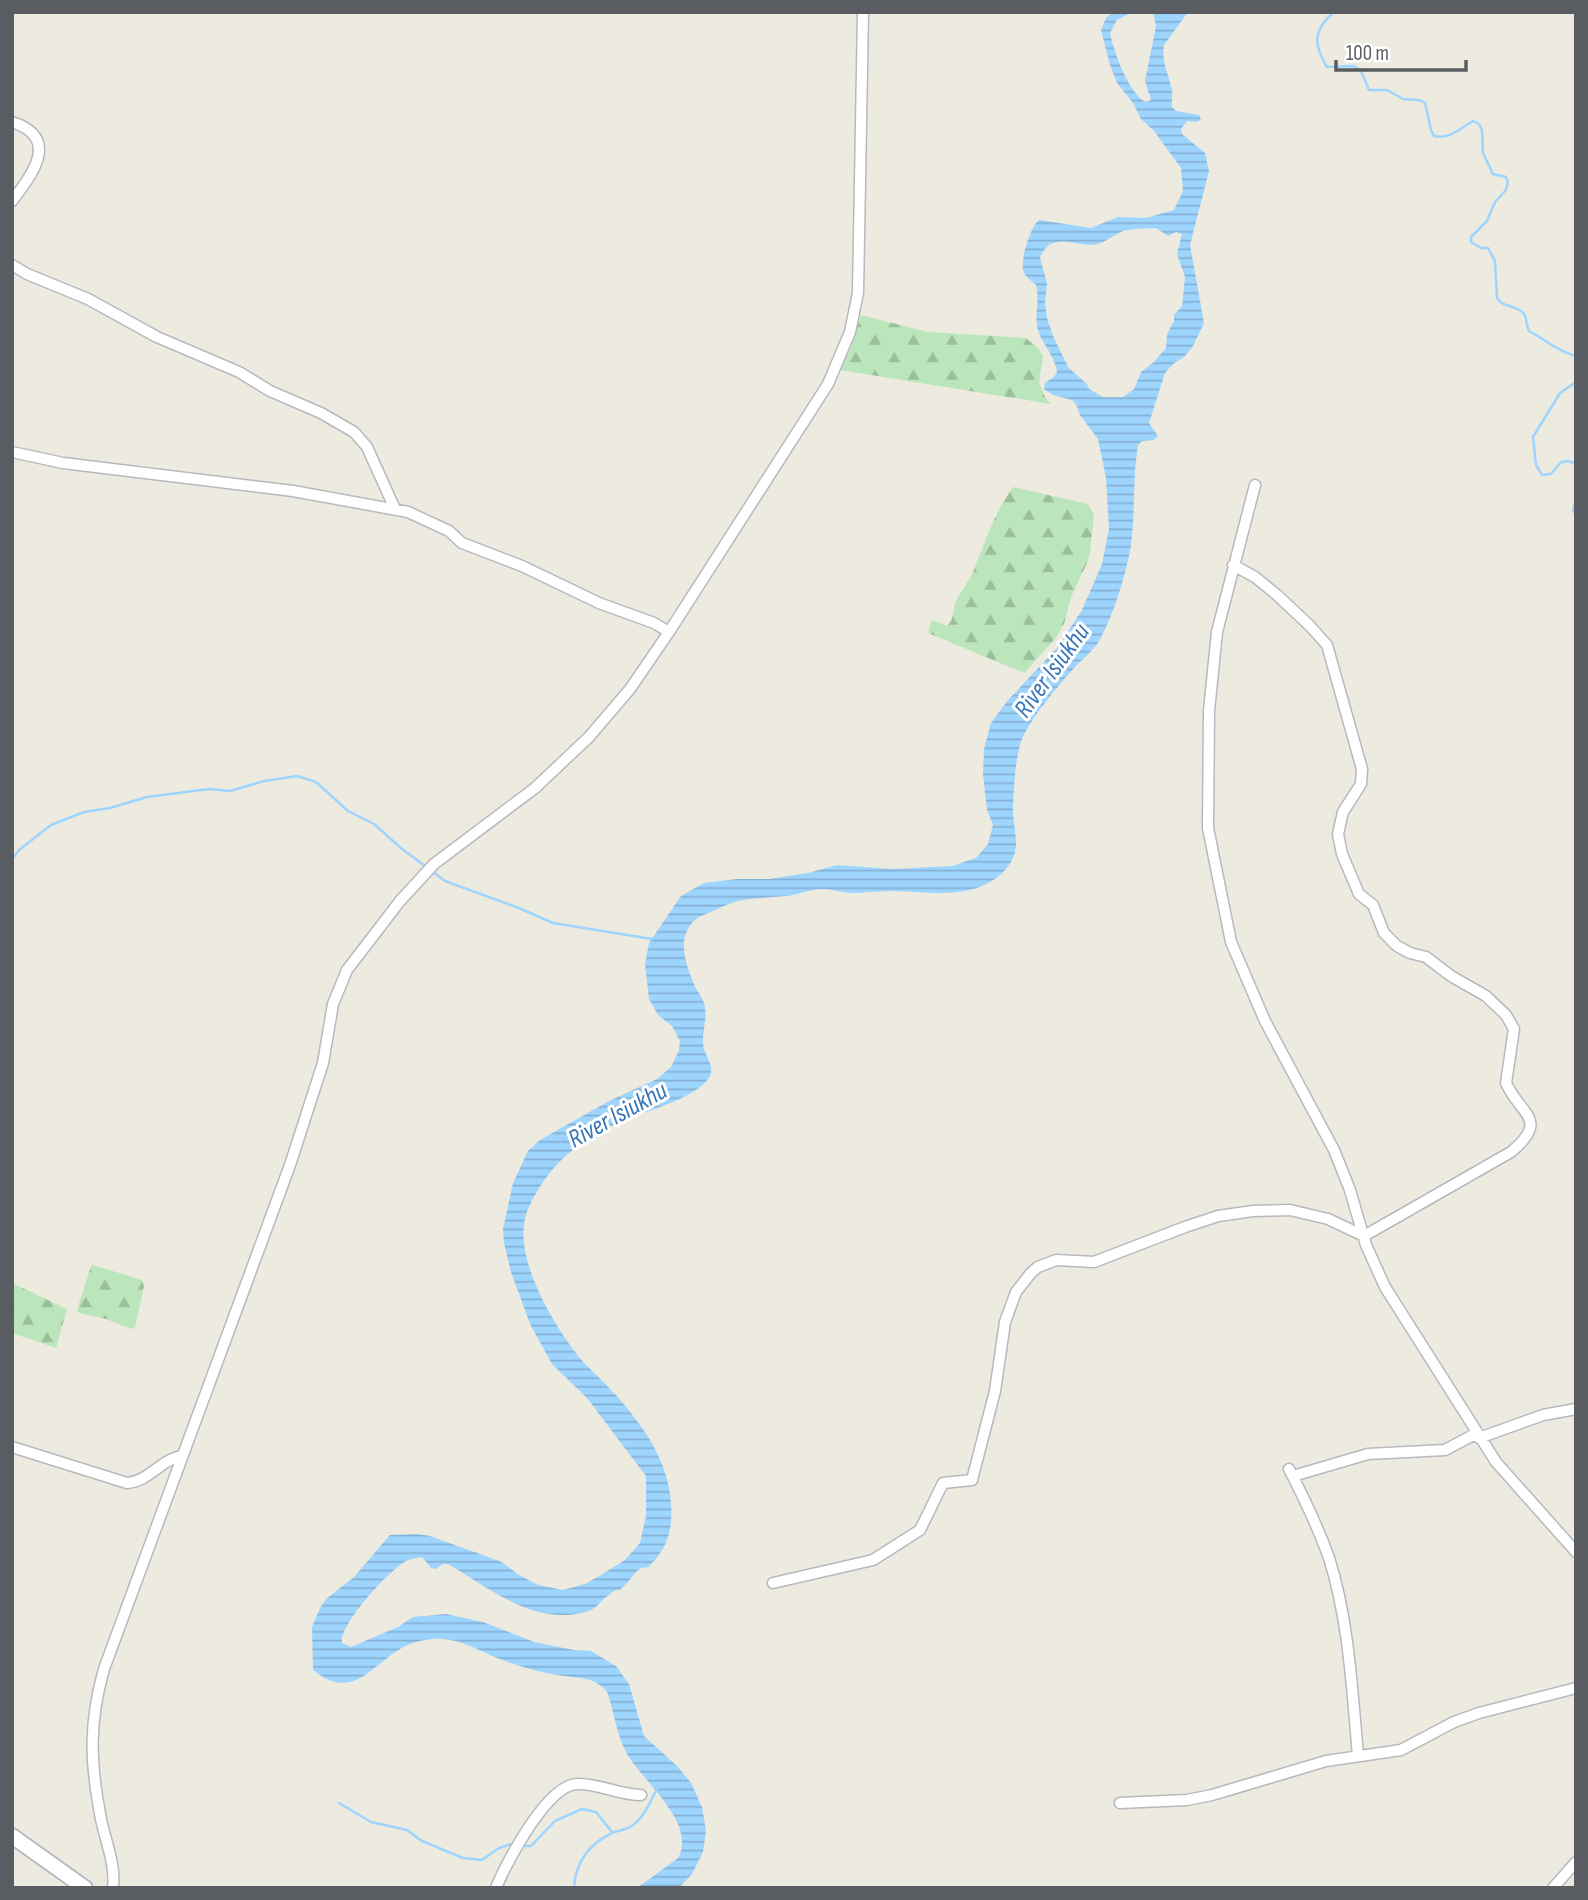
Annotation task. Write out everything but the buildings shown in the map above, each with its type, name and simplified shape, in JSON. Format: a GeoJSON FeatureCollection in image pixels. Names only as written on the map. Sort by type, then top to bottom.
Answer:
{"type":"FeatureCollection","features":[{"type":"Feature","properties":{"kind":"street"},"geometry":{"type":"LineString","coordinates":[[113,1888],[113,1869],[100,1815],[92,1753],[94,1703],[104,1669],[290,1165],[323,1063],[333,1004],[347,970],[400,901],[433,864],[535,788],[589,737],[630,688],[669,632],[828,384],[856,311],[860,257],[863,12]]}},
{"type":"Feature","properties":{"kind":"street"},"geometry":{"type":"LineString","coordinates":[[12,122],[32,135],[40,152],[36,167],[12,201]]}},
{"type":"Feature","properties":{"kind":"street"},"geometry":{"type":"LineString","coordinates":[[12,265],[88,299],[157,337],[239,372],[270,391],[321,413],[354,432],[367,447],[395,509]]}},
{"type":"Feature","properties":{"kind":"street"},"geometry":{"type":"LineString","coordinates":[[12,452],[43,460],[282,489],[395,509],[445,528],[462,543],[522,566],[599,603],[654,623],[669,632]]}},
{"type":"Feature","properties":{"kind":"street"},"geometry":{"type":"LineString","coordinates":[[1255,485],[1217,632],[1209,711],[1208,828],[1231,942],[1265,1021],[1334,1150],[1385,1287],[1496,1462],[1576,1552]]}},
{"type":"Feature","properties":{"kind":"street"},"geometry":{"type":"LineString","coordinates":[[1233,565],[1255,577],[1309,625],[1327,645],[1363,769],[1361,784],[1343,812],[1338,834],[1342,854],[1359,894],[1373,905],[1384,933],[1397,946],[1426,957],[1451,976],[1486,996],[1506,1015],[1514,1029],[1506,1083],[1530,1119],[1529,1133],[1524,1141],[1500,1159],[1364,1236]]}},
{"type":"Feature","properties":{"kind":"street"},"geometry":{"type":"LineString","coordinates":[[773,1583],[873,1560],[920,1530],[943,1483],[972,1480],[996,1391],[1005,1322],[1016,1292],[1038,1267],[1056,1260],[1094,1262],[1218,1216],[1253,1210],[1290,1210],[1328,1219],[1364,1236]]}},
{"type":"Feature","properties":{"kind":"street"},"geometry":{"type":"LineString","coordinates":[[1358,1755],[1350,1668],[1337,1592],[1320,1531],[1291,1473],[1368,1454],[1445,1450],[1543,1415],[1576,1409]]}},
{"type":"Feature","properties":{"kind":"street"},"geometry":{"type":"LineString","coordinates":[[12,1447],[127,1483],[139,1481],[168,1460],[182,1456]]}},
{"type":"Feature","properties":{"kind":"street"},"geometry":{"type":"LineString","coordinates":[[1120,1803],[1199,1798],[1326,1761],[1402,1750],[1454,1722],[1479,1713],[1576,1688]]}},
{"type":"Feature","properties":{"kind":"street"},"geometry":{"type":"LineString","coordinates":[[496,1888],[513,1850],[532,1823],[563,1789],[575,1784],[641,1795]]}},
{"type":"Feature","properties":{"kind":"street"},"geometry":{"type":"LineString","coordinates":[[12,1836],[85,1888]]}},
{"type":"Feature","properties":{"kind":"street"},"geometry":{"type":"LineString","coordinates":[[1553,1888],[1576,1862]]}},
{"type":"Feature","properties":{"kind":"green space"},"geometry":{"type":"Polygon","coordinates":[[[861,315],[928,332],[1026,338],[1043,356],[1039,383],[1051,404],[840,370],[852,345],[861,315]]]}},
{"type":"Feature","properties":{"kind":"green space"},"geometry":{"type":"Polygon","coordinates":[[[1013,487],[1088,504],[1094,515],[1088,561],[1071,597],[1064,624],[1055,639],[1024,673],[928,633],[932,620],[947,626],[951,620],[956,601],[973,571],[996,516],[1013,487]]]}},
{"type":"Feature","properties":{"kind":"green space"},"geometry":{"type":"Polygon","coordinates":[[[93,1265],[142,1280],[144,1286],[135,1327],[131,1329],[106,1319],[79,1313],[77,1310],[93,1265]]]}},
{"type":"Feature","properties":{"kind":"green space"},"geometry":{"type":"Polygon","coordinates":[[[12,1283],[67,1309],[56,1348],[12,1333],[12,1283]]]}},
{"type":"Feature","properties":{"kind":"water","name":"River Isiukhu"},"geometry":{"type":"Polygon","coordinates":[[[1113,12],[1133,12],[1117,20],[1110,33],[1118,61],[1128,82],[1146,102],[1151,100],[1145,81],[1156,26],[1153,12],[1188,12],[1164,45],[1164,57],[1172,90],[1172,107],[1176,111],[1199,115],[1201,120],[1187,121],[1181,129],[1182,134],[1205,153],[1209,171],[1190,245],[1204,323],[1193,346],[1165,373],[1149,423],[1158,436],[1138,445],[1131,547],[1110,619],[1097,645],[1044,704],[1021,742],[1014,790],[1016,849],[1009,866],[990,882],[964,891],[849,893],[818,889],[734,902],[703,915],[692,923],[685,937],[684,953],[691,977],[704,1004],[703,1044],[711,1066],[708,1079],[688,1095],[625,1120],[575,1148],[561,1160],[538,1190],[528,1209],[524,1226],[528,1264],[544,1303],[579,1357],[634,1417],[659,1457],[669,1487],[671,1511],[669,1534],[663,1549],[648,1567],[637,1571],[620,1590],[610,1594],[594,1608],[587,1612],[563,1615],[528,1609],[512,1602],[448,1564],[436,1569],[431,1568],[422,1557],[412,1559],[398,1566],[377,1586],[356,1612],[343,1635],[342,1643],[351,1647],[398,1627],[413,1617],[446,1614],[483,1622],[534,1642],[591,1651],[616,1666],[629,1684],[644,1736],[677,1766],[691,1783],[702,1807],[706,1831],[703,1852],[692,1874],[679,1888],[637,1888],[678,1858],[682,1844],[680,1830],[664,1801],[625,1750],[607,1692],[603,1687],[588,1680],[529,1669],[463,1643],[438,1639],[410,1644],[364,1676],[342,1683],[328,1680],[313,1670],[312,1627],[326,1599],[353,1578],[390,1535],[430,1536],[502,1562],[538,1585],[563,1590],[585,1584],[601,1575],[625,1560],[640,1543],[646,1516],[646,1476],[587,1398],[552,1364],[530,1324],[511,1272],[503,1229],[513,1183],[528,1151],[540,1140],[609,1101],[657,1079],[671,1067],[680,1041],[672,1026],[658,1015],[649,999],[645,964],[649,943],[681,896],[704,883],[769,879],[837,865],[893,869],[952,866],[976,858],[988,844],[993,825],[987,810],[983,774],[984,749],[991,723],[1008,700],[1058,647],[1082,610],[1102,564],[1109,529],[1106,478],[1098,439],[1072,400],[1053,395],[1044,389],[1045,383],[1057,372],[1038,331],[1036,285],[1024,273],[1023,268],[1026,245],[1039,220],[1091,228],[1118,217],[1146,218],[1174,210],[1183,191],[1181,168],[1154,131],[1141,119],[1133,103],[1117,83],[1101,30],[1106,18],[1113,12]],[[1156,228],[1123,231],[1098,244],[1058,242],[1045,249],[1040,258],[1047,283],[1047,318],[1053,336],[1068,367],[1089,389],[1103,397],[1123,397],[1134,389],[1141,372],[1166,348],[1167,334],[1174,315],[1182,306],[1185,277],[1177,254],[1182,234],[1176,232],[1168,236],[1156,228]]]}},
{"type":"Feature","properties":{"kind":"waterway"},"geometry":{"type":"LineString","coordinates":[[1334,12],[1322,25],[1317,38],[1319,51],[1327,67],[1354,66],[1361,71],[1369,90],[1387,90],[1403,99],[1425,103],[1434,136],[1450,135],[1473,121],[1479,124],[1482,130],[1483,153],[1493,174],[1506,177],[1508,182],[1487,221],[1471,237],[1471,242],[1481,248],[1488,248],[1495,261],[1497,298],[1503,304],[1521,311],[1529,331],[1576,356]]}},
{"type":"Feature","properties":{"kind":"waterway"},"geometry":{"type":"LineString","coordinates":[[1576,382],[1560,393],[1533,437],[1536,465],[1542,475],[1551,474],[1561,462],[1576,464]]}},
{"type":"Feature","properties":{"kind":"waterway"},"geometry":{"type":"LineString","coordinates":[[1576,499],[1573,510],[1576,516]]}},
{"type":"Feature","properties":{"kind":"waterway"},"geometry":{"type":"LineString","coordinates":[[12,859],[19,850],[51,825],[84,812],[110,808],[147,797],[209,789],[230,791],[264,781],[297,776],[316,782],[348,811],[374,824],[425,866]]}},
{"type":"Feature","properties":{"kind":"waterway"},"geometry":{"type":"LineString","coordinates":[[433,872],[445,881],[553,923],[652,939]]}},
{"type":"Feature","properties":{"kind":"waterway"},"geometry":{"type":"LineString","coordinates":[[574,1888],[577,1870],[590,1849],[604,1837],[637,1822],[657,1789]]}},
{"type":"Feature","properties":{"kind":"waterway"},"geometry":{"type":"LineString","coordinates":[[339,1803],[371,1822],[407,1830],[422,1841],[463,1858],[482,1860],[499,1848],[514,1843]]}},
{"type":"Feature","properties":{"kind":"waterway"},"geometry":{"type":"LineString","coordinates":[[523,1846],[531,1846],[555,1821],[582,1809],[596,1812],[612,1832]]}}]}
